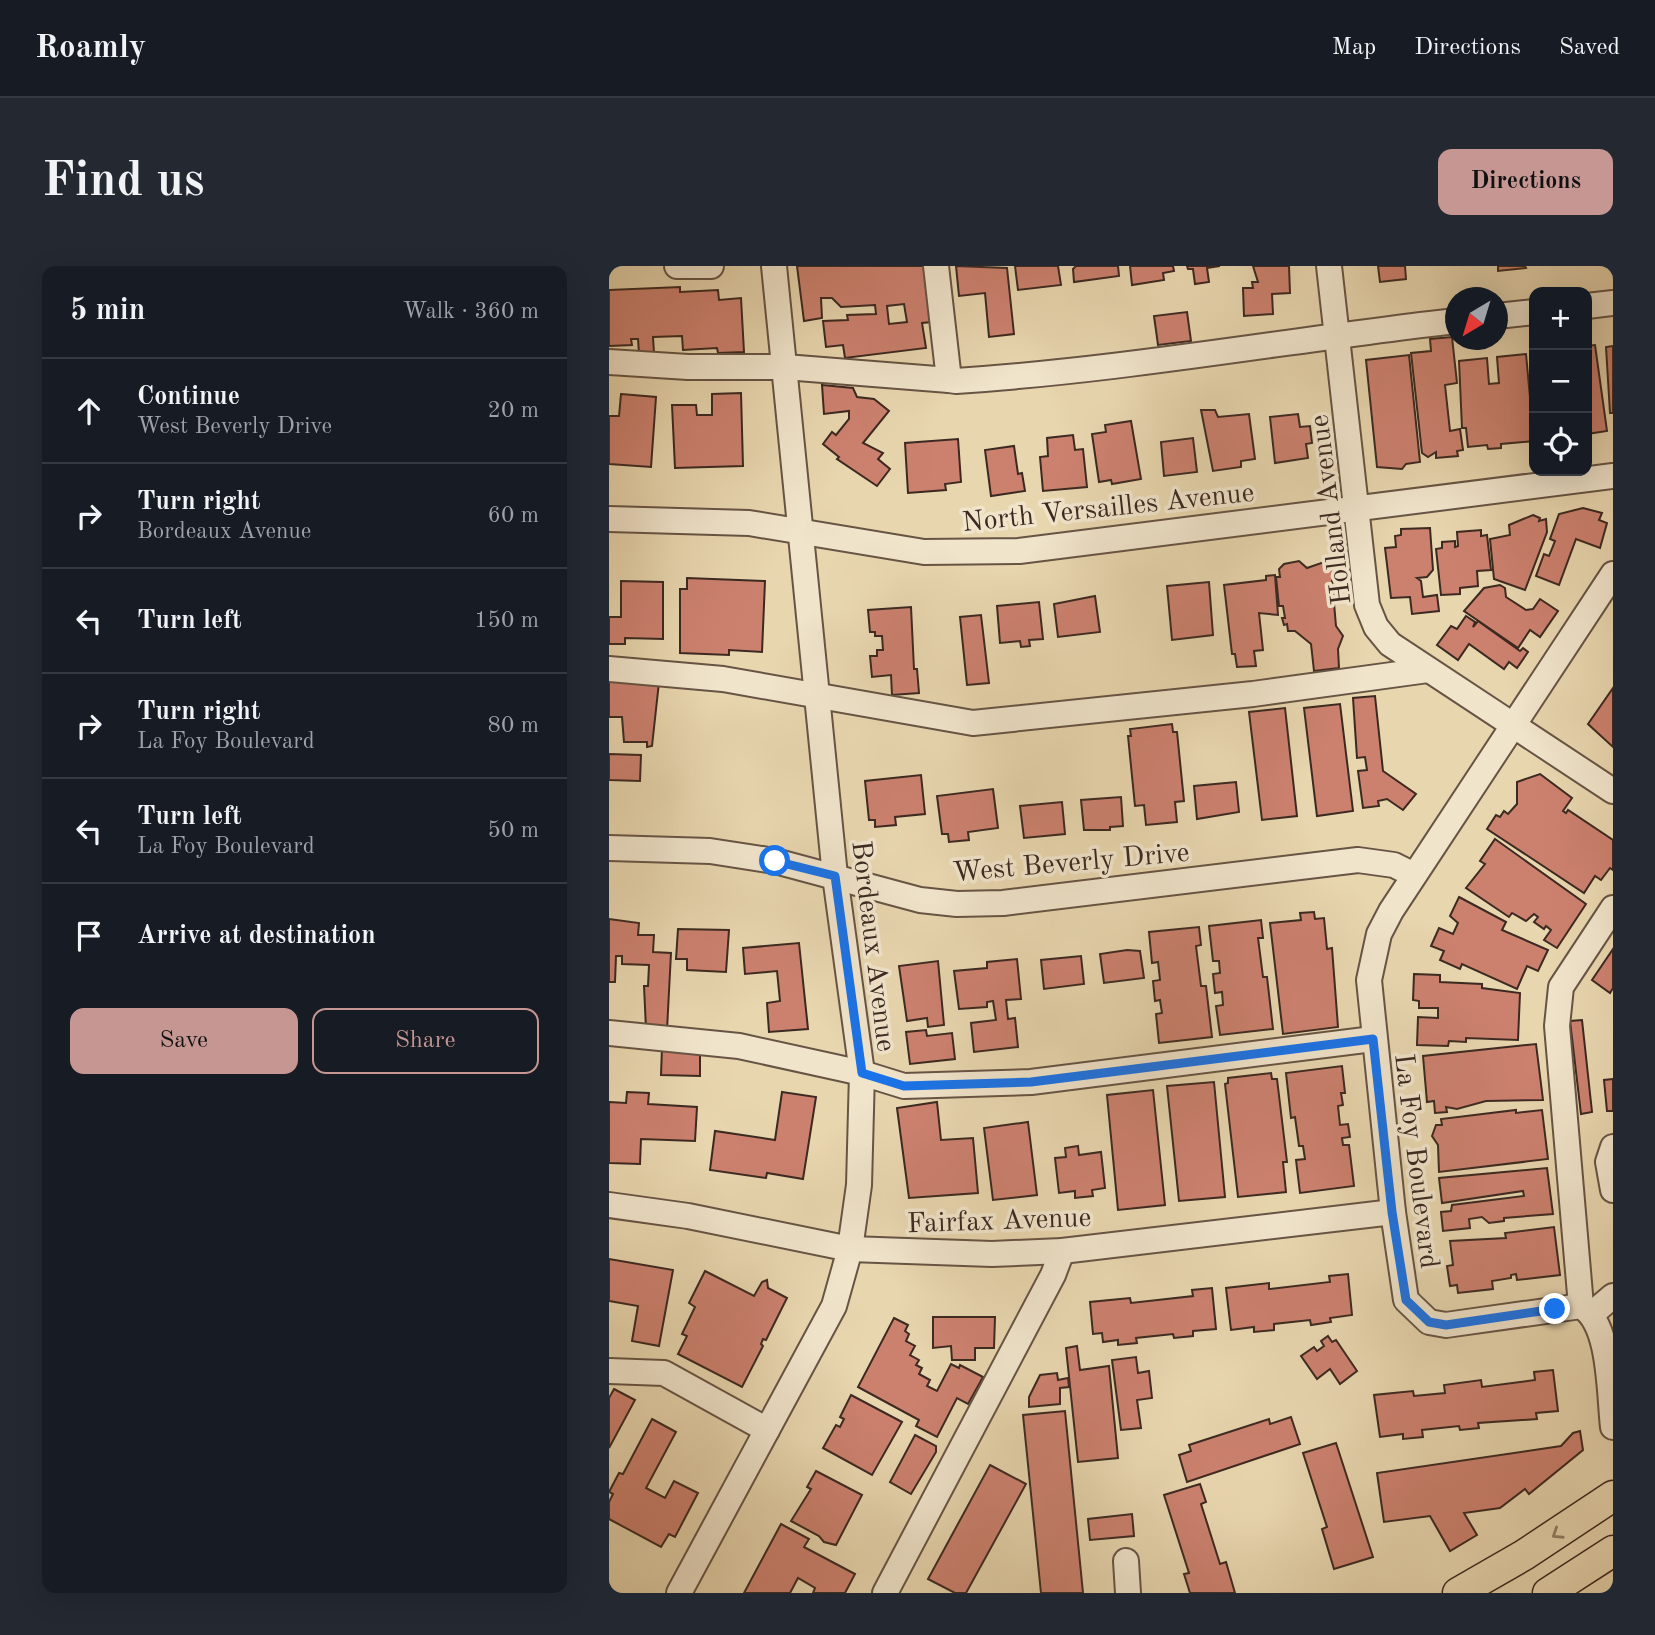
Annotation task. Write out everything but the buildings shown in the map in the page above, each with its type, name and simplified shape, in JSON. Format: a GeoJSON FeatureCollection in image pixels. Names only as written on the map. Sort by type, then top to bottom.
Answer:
{"type":"FeatureCollection","features":[{"type":"Feature","properties":{"kind":"main road"},"geometry":{"type":"LineString","coordinates":[[1458,1593],[1524,1556],[1613,1496]]}},
{"type":"Feature","properties":{"kind":"main road"},"geometry":{"type":"LineString","coordinates":[[1548,1593],[1613,1551]]}},
{"type":"Feature","properties":{"kind":"street"},"geometry":{"type":"LineString","coordinates":[[677,266],[711,266]]}},
{"type":"Feature","properties":{"kind":"street","name":"Bordeaux Avenue"},"geometry":{"type":"LineString","coordinates":[[679,1593],[834,1306],[850,1249],[859,1185],[862,1073],[835,876],[774,266]]}},
{"type":"Feature","properties":{"kind":"street"},"geometry":{"type":"LineString","coordinates":[[936,266],[949,380]]}},
{"type":"Feature","properties":{"kind":"street","name":"Holland Avenue"},"geometry":{"type":"LineString","coordinates":[[1329,266],[1367,606],[1372,616],[1390,644],[1613,791]]}},
{"type":"Feature","properties":{"kind":"street"},"geometry":{"type":"LineString","coordinates":[[1592,305],[1613,303]]}},
{"type":"Feature","properties":{"kind":"street"},"geometry":{"type":"LineString","coordinates":[[1508,315],[1529,313]]}},
{"type":"Feature","properties":{"kind":"street"},"geometry":{"type":"LineString","coordinates":[[609,362],[688,367],[785,367],[949,380],[1048,375],[1126,367],[1338,335],[1445,322]]}},
{"type":"Feature","properties":{"kind":"street","name":"North Versailles Avenue"},"geometry":{"type":"LineString","coordinates":[[609,519],[749,523],[923,552],[1019,551],[1613,475]]}},
{"type":"Feature","properties":{"kind":"street","name":"La Foy Boulevard"},"geometry":{"type":"LineString","coordinates":[[1587,1310],[1446,1325],[1429,1322],[1406,1300],[1392,1212],[1369,980],[1372,959],[1391,911],[1613,574]]}},
{"type":"Feature","properties":{"kind":"street"},"geometry":{"type":"LineString","coordinates":[[609,669],[723,678],[973,723],[1253,694],[1428,670]]}},
{"type":"Feature","properties":{"kind":"street","name":"West Beverly Drive"},"geometry":{"type":"LineString","coordinates":[[609,848],[710,851],[775,861],[921,900],[957,904],[1003,903],[1357,860],[1394,865],[1414,875]]}},
{"type":"Feature","properties":{"kind":"street"},"geometry":{"type":"LineString","coordinates":[[1613,908],[1561,987],[1557,1026],[1587,1310],[1601,1329],[1613,1427]]}},
{"type":"Feature","properties":{"kind":"street"},"geometry":{"type":"LineString","coordinates":[[609,1033],[739,1045],[862,1073],[904,1086],[1031,1082],[1373,1039]]}},
{"type":"Feature","properties":{"kind":"street"},"geometry":{"type":"LineString","coordinates":[[1613,1147],[1608,1162],[1613,1190]]}},
{"type":"Feature","properties":{"kind":"street","name":"Fairfax Avenue"},"geometry":{"type":"LineString","coordinates":[[609,1205],[688,1216],[850,1249],[992,1254],[1062,1251],[1392,1212]]}},
{"type":"Feature","properties":{"kind":"street"},"geometry":{"type":"LineString","coordinates":[[884,1593],[1053,1275],[1062,1251]]}},
{"type":"Feature","properties":{"kind":"street"},"geometry":{"type":"LineString","coordinates":[[1587,1310],[1613,1296]]}},
{"type":"Feature","properties":{"kind":"street"},"geometry":{"type":"LineString","coordinates":[[609,1371],[664,1373],[767,1430]]}},
{"type":"Feature","properties":{"kind":"street"},"geometry":{"type":"LineString","coordinates":[[1126,1562],[1128,1593]]}},
{"type":"Feature","properties":{"kind":"route"},"geometry":{"type":"LineString","coordinates":[[775,861],[835,876],[862,1073],[904,1086],[1031,1082],[1373,1039],[1392,1212],[1406,1300],[1429,1322],[1446,1325],[1555,1309]]}}]}
